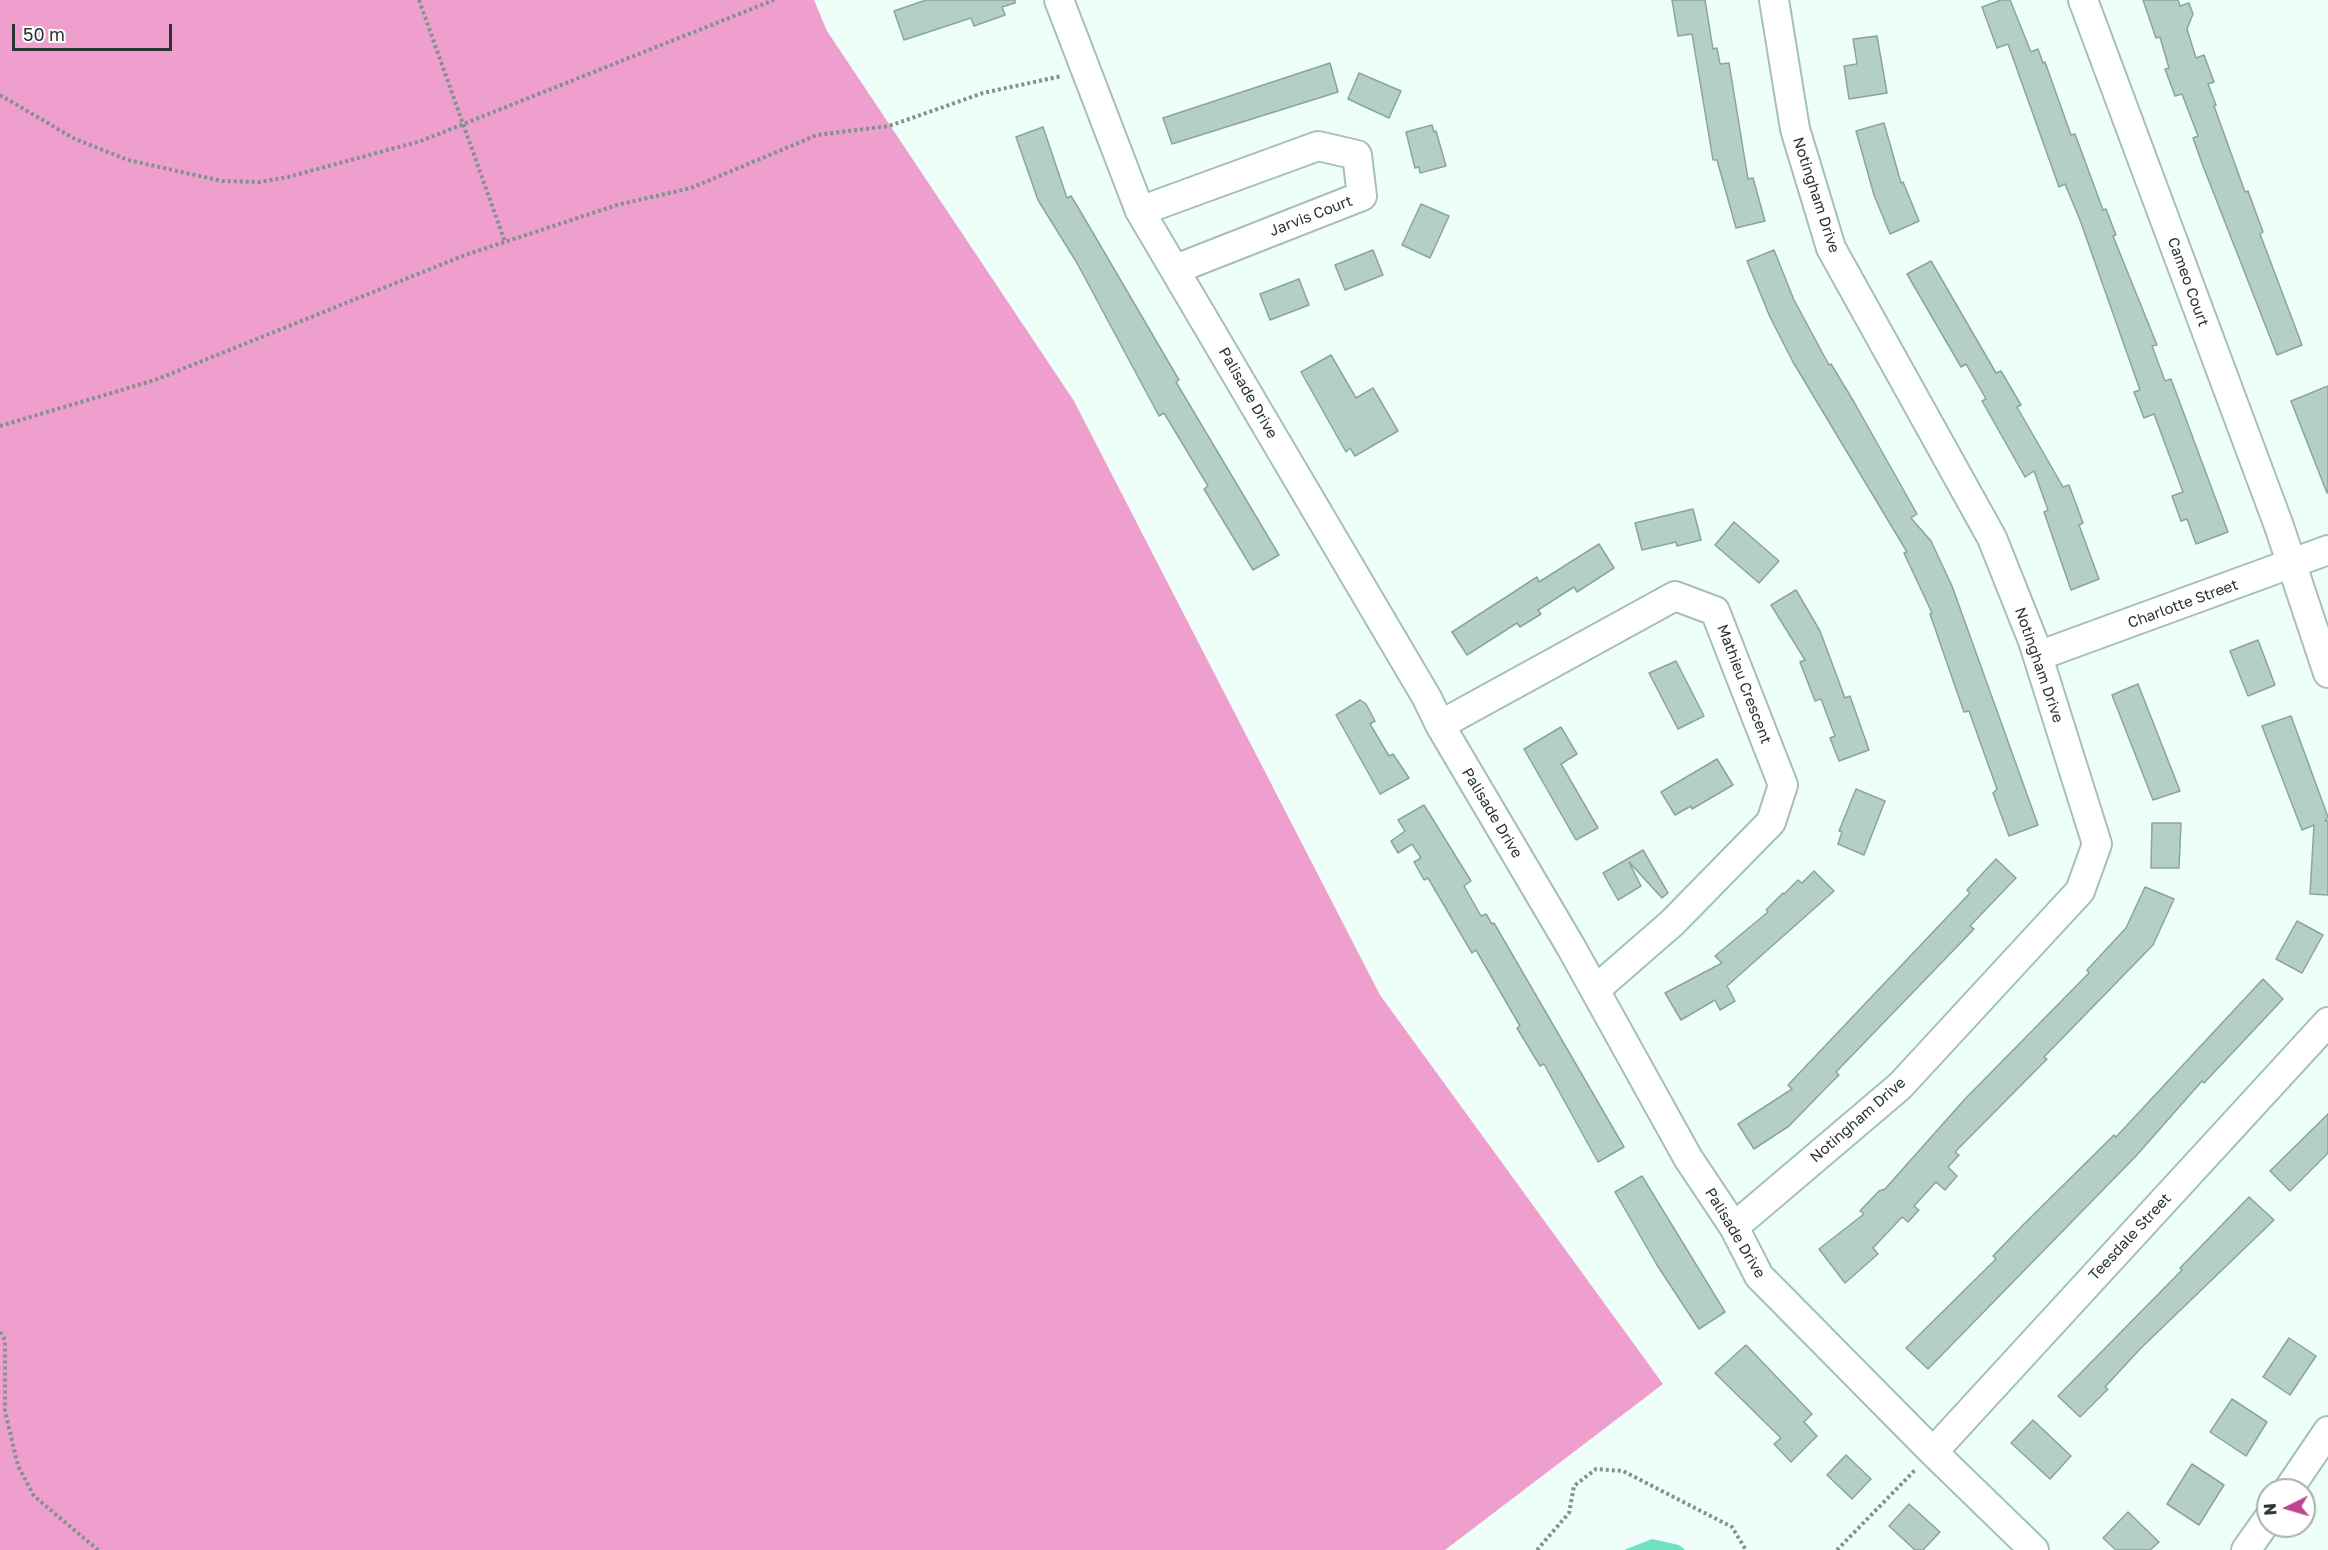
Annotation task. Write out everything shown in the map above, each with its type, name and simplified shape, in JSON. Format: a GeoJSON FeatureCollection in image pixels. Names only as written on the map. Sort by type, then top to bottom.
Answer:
{"type":"FeatureCollection","features":[{"type":"Feature","properties":{"kind":"street","name":"Palisade Drive"},"geometry":{"type":"LineString","coordinates":[[1059,0],[1140,211],[1427,698],[1440,725],[1595,990],[1688,1158],[1734,1227],[1759,1276],[1933,1452],[2034,1550]]}},
{"type":"Feature","properties":{"kind":"street","name":"Notingham Drive"},"geometry":{"type":"LineString","coordinates":[[1734,1227],[1900,1086],[2080,891],[2097,844],[2038,656],[1992,538],[1831,248],[1795,129],[1774,0]]}},
{"type":"Feature","properties":{"kind":"street","name":"Cameo Court"},"geometry":{"type":"LineString","coordinates":[[2083,0],[2279,526],[2290,564]]}},
{"type":"Feature","properties":{"kind":"street","name":"Jarvis Court"},"geometry":{"type":"LineString","coordinates":[[1140,211],[1317,146],[1357,155],[1362,196],[1176,269]]}},
{"type":"Feature","properties":{"kind":"street","name":"Charlotte Street"},"geometry":{"type":"LineString","coordinates":[[2038,656],[2328,550]]}},
{"type":"Feature","properties":{"kind":"street"},"geometry":{"type":"LineString","coordinates":[[2290,564],[2328,672]]}},
{"type":"Feature","properties":{"kind":"street","name":"Mathieu Crescent"},"geometry":{"type":"LineString","coordinates":[[1440,725],[1675,596],[1715,611],[1783,785],[1771,822],[1672,923],[1595,990]]}},
{"type":"Feature","properties":{"kind":"street","name":"Teesdale Street"},"geometry":{"type":"LineString","coordinates":[[1933,1452],[2328,1022]]}},
{"type":"Feature","properties":{"kind":"street"},"geometry":{"type":"LineString","coordinates":[[2296,1478],[2328,1431]]}},
{"type":"Feature","properties":{"kind":"street"},"geometry":{"type":"LineString","coordinates":[[2246,1550],[2256,1536]]}},
{"type":"Feature","properties":{"kind":"path"},"geometry":{"type":"LineString","coordinates":[[419,0],[505,242]]}},
{"type":"Feature","properties":{"kind":"path"},"geometry":{"type":"LineString","coordinates":[[0,94],[75,139],[118,156],[222,181],[260,182],[288,177],[421,141],[774,0]]}},
{"type":"Feature","properties":{"kind":"path"},"geometry":{"type":"LineString","coordinates":[[0,426],[155,380],[465,255],[617,205],[691,189],[817,135],[890,126],[983,93],[1086,70]]}},
{"type":"Feature","properties":{"kind":"path"},"geometry":{"type":"LineString","coordinates":[[0,1332],[5,1340],[5,1411],[18,1466],[34,1496],[98,1550]]}},
{"type":"Feature","properties":{"kind":"path"},"geometry":{"type":"LineString","coordinates":[[1837,1550],[1933,1452]]}},
{"type":"Feature","properties":{"kind":"path"},"geometry":{"type":"LineString","coordinates":[[1537,1550],[1569,1513],[1574,1486],[1596,1469],[1623,1471],[1732,1527],[1746,1550]]}},
{"type":"Feature","properties":{"kind":"shaded area"},"geometry":{"type":"Polygon","coordinates":[[[0,0],[814,0],[827,31],[1074,401],[1380,995],[1663,1384],[1445,1550],[0,1550],[0,0]]]}},
{"type":"Feature","properties":{"kind":"shaded area"},"geometry":{"type":"Polygon","coordinates":[[[1652,1539],[1679,1545],[1685,1550],[1624,1550],[1652,1539]]]}},
{"type":"Feature","properties":{"kind":"building"},"geometry":{"type":"Polygon","coordinates":[[[926,0],[1015,0],[1015,3],[1002,7],[1005,15],[974,26],[971,18],[904,40],[894,11],[926,0]]]}},
{"type":"Feature","properties":{"kind":"building"},"geometry":{"type":"Polygon","coordinates":[[[1672,0],[1705,0],[1713,49],[1717,48],[1720,64],[1729,63],[1748,179],[1753,178],[1765,221],[1736,228],[1717,160],[1713,160],[1692,34],[1678,36],[1672,0]]]}},
{"type":"Feature","properties":{"kind":"building"},"geometry":{"type":"Polygon","coordinates":[[[2001,0],[2010,0],[2031,52],[2038,49],[2043,63],[2045,62],[2071,135],[2075,134],[2103,210],[2106,209],[2116,235],[2113,236],[2157,345],[2152,346],[2165,381],[2171,379],[2228,532],[2196,544],[2187,519],[2181,521],[2172,496],[2183,492],[2154,414],[2144,418],[2134,392],[2140,390],[2080,220],[2065,184],[2059,187],[2008,44],[1997,48],[1982,7],[2001,0]]]}},
{"type":"Feature","properties":{"kind":"building"},"geometry":{"type":"Polygon","coordinates":[[[2143,0],[2178,0],[2180,6],[2189,3],[2193,14],[2187,29],[2196,58],[2204,55],[2214,82],[2208,84],[2216,105],[2214,106],[2245,192],[2248,191],[2263,232],[2260,234],[2302,345],[2277,355],[2203,166],[2193,138],[2198,136],[2182,94],[2175,96],[2165,69],[2169,68],[2160,37],[2156,38],[2143,0]]]}},
{"type":"Feature","properties":{"kind":"building"},"geometry":{"type":"Polygon","coordinates":[[[1877,36],[1887,93],[1849,99],[1844,66],[1857,64],[1853,39],[1877,36]]]}},
{"type":"Feature","properties":{"kind":"building"},"geometry":{"type":"Polygon","coordinates":[[[1330,63],[1338,92],[1172,144],[1163,118],[1330,63]]]}},
{"type":"Feature","properties":{"kind":"building"},"geometry":{"type":"Polygon","coordinates":[[[1359,73],[1401,91],[1389,118],[1348,99],[1359,73]]]}},
{"type":"Feature","properties":{"kind":"building"},"geometry":{"type":"Polygon","coordinates":[[[1884,123],[1901,183],[1903,182],[1919,221],[1890,234],[1874,195],[1856,131],[1884,123]]]}},
{"type":"Feature","properties":{"kind":"building"},"geometry":{"type":"Polygon","coordinates":[[[1432,125],[1434,132],[1436,131],[1446,166],[1420,173],[1419,167],[1415,168],[1406,132],[1432,125]]]}},
{"type":"Feature","properties":{"kind":"building"},"geometry":{"type":"Polygon","coordinates":[[[1043,127],[1067,198],[1071,196],[1079,209],[1179,380],[1176,382],[1279,555],[1253,570],[1204,489],[1208,486],[1164,413],[1159,416],[1077,263],[1038,200],[1016,137],[1043,127]]]}},
{"type":"Feature","properties":{"kind":"building"},"geometry":{"type":"Polygon","coordinates":[[[1421,204],[1449,216],[1430,258],[1402,245],[1421,204]]]}},
{"type":"Feature","properties":{"kind":"building"},"geometry":{"type":"Polygon","coordinates":[[[1373,250],[1383,275],[1345,290],[1335,265],[1373,250]]]}},
{"type":"Feature","properties":{"kind":"building"},"geometry":{"type":"Polygon","coordinates":[[[1774,250],[1794,300],[1829,365],[1831,364],[1854,402],[1917,514],[1911,518],[1931,541],[1952,586],[2038,825],[2009,836],[1993,793],[1997,789],[1969,711],[1964,712],[1930,614],[1932,613],[1904,553],[1907,552],[1793,362],[1770,317],[1747,261],[1774,250]]]}},
{"type":"Feature","properties":{"kind":"building"},"geometry":{"type":"Polygon","coordinates":[[[1931,261],[1996,373],[2001,371],[2021,405],[2017,407],[2063,487],[2069,485],[2083,523],[2079,525],[2099,579],[2071,590],[2044,512],[2048,510],[2034,471],[2025,477],[1982,401],[1986,399],[1966,364],[1961,367],[1907,274],[1931,261]]]}},
{"type":"Feature","properties":{"kind":"building"},"geometry":{"type":"Polygon","coordinates":[[[1299,279],[1309,305],[1270,320],[1260,294],[1299,279]]]}},
{"type":"Feature","properties":{"kind":"building"},"geometry":{"type":"Polygon","coordinates":[[[1331,355],[1356,398],[1373,388],[1398,431],[1355,456],[1350,448],[1346,452],[1301,372],[1331,355]]]}},
{"type":"Feature","properties":{"kind":"building"},"geometry":{"type":"Polygon","coordinates":[[[2328,386],[2328,493],[2327,493],[2291,401],[2328,386]]]}},
{"type":"Feature","properties":{"kind":"building"},"geometry":{"type":"Polygon","coordinates":[[[1693,509],[1701,540],[1677,546],[1676,542],[1642,550],[1635,523],[1693,509]]]}},
{"type":"Feature","properties":{"kind":"building"},"geometry":{"type":"Polygon","coordinates":[[[1734,522],[1779,561],[1759,583],[1715,545],[1734,522]]]}},
{"type":"Feature","properties":{"kind":"building"},"geometry":{"type":"Polygon","coordinates":[[[1599,544],[1614,568],[1577,592],[1574,587],[1538,610],[1541,614],[1520,627],[1517,623],[1467,655],[1452,632],[1537,577],[1539,582],[1599,544]]]}},
{"type":"Feature","properties":{"kind":"building"},"geometry":{"type":"Polygon","coordinates":[[[1796,590],[1820,631],[1845,698],[1850,696],[1869,750],[1839,761],[1830,738],[1835,736],[1821,699],[1815,701],[1800,662],[1805,660],[1771,605],[1796,590]]]}},
{"type":"Feature","properties":{"kind":"building"},"geometry":{"type":"Polygon","coordinates":[[[2258,640],[2275,685],[2248,696],[2230,651],[2258,640]]]}},
{"type":"Feature","properties":{"kind":"building"},"geometry":{"type":"Polygon","coordinates":[[[1676,661],[1704,716],[1678,729],[1649,673],[1676,661]]]}},
{"type":"Feature","properties":{"kind":"building"},"geometry":{"type":"Polygon","coordinates":[[[2138,684],[2180,791],[2153,800],[2112,695],[2138,684]]]}},
{"type":"Feature","properties":{"kind":"building"},"geometry":{"type":"Polygon","coordinates":[[[1360,700],[1366,704],[1375,721],[1370,724],[1389,756],[1393,754],[1409,778],[1380,794],[1336,715],[1360,700]]]}},
{"type":"Feature","properties":{"kind":"building"},"geometry":{"type":"Polygon","coordinates":[[[2291,716],[2328,817],[2325,821],[2328,821],[2328,895],[2310,894],[2314,825],[2302,830],[2262,726],[2291,716]]]}},
{"type":"Feature","properties":{"kind":"building"},"geometry":{"type":"Polygon","coordinates":[[[1561,727],[1577,754],[1561,764],[1598,828],[1576,840],[1524,749],[1561,727]]]}},
{"type":"Feature","properties":{"kind":"building"},"geometry":{"type":"Polygon","coordinates":[[[1717,759],[1733,785],[1692,809],[1691,806],[1675,815],[1661,792],[1717,759]]]}},
{"type":"Feature","properties":{"kind":"building"},"geometry":{"type":"Polygon","coordinates":[[[1856,789],[1885,801],[1864,855],[1838,844],[1842,832],[1839,831],[1856,789]]]}},
{"type":"Feature","properties":{"kind":"building"},"geometry":{"type":"Polygon","coordinates":[[[1424,805],[1471,881],[1464,886],[1481,916],[1486,914],[1492,924],[1494,923],[1624,1147],[1598,1162],[1544,1064],[1540,1066],[1517,1028],[1520,1026],[1476,950],[1472,953],[1428,878],[1424,880],[1414,862],[1421,858],[1412,844],[1398,853],[1391,841],[1405,831],[1398,820],[1424,805]]]}},
{"type":"Feature","properties":{"kind":"building"},"geometry":{"type":"Polygon","coordinates":[[[2152,823],[2181,823],[2179,868],[2151,868],[2152,823]]]}},
{"type":"Feature","properties":{"kind":"building"},"geometry":{"type":"Polygon","coordinates":[[[1643,850],[1668,893],[1662,898],[1629,862],[1641,886],[1618,900],[1603,873],[1643,850]]]}},
{"type":"Feature","properties":{"kind":"building"},"geometry":{"type":"Polygon","coordinates":[[[1996,859],[2016,878],[1970,926],[1974,929],[1836,1072],[1839,1075],[1789,1126],[1754,1149],[1738,1124],[1792,1089],[1788,1085],[1970,893],[1967,890],[1996,859]]]}},
{"type":"Feature","properties":{"kind":"building"},"geometry":{"type":"Polygon","coordinates":[[[1814,871],[1834,891],[1727,986],[1735,1001],[1720,1010],[1715,1000],[1681,1020],[1665,993],[1722,963],[1715,956],[1768,912],[1766,910],[1798,880],[1802,883],[1814,871]]]}},
{"type":"Feature","properties":{"kind":"building"},"geometry":{"type":"Polygon","coordinates":[[[2145,887],[2174,899],[2153,945],[2044,1057],[2047,1059],[1955,1152],[1959,1155],[1948,1167],[1957,1176],[1945,1190],[1936,1182],[1914,1206],[1919,1210],[1908,1222],[1902,1217],[1873,1248],[1878,1254],[1845,1283],[1819,1249],[1864,1214],[1860,1211],[1879,1191],[1885,1189],[1965,1099],[2089,973],[2087,970],[2126,928],[2145,887]]]}},
{"type":"Feature","properties":{"kind":"building"},"geometry":{"type":"Polygon","coordinates":[[[2297,921],[2323,935],[2302,973],[2276,959],[2297,921]]]}},
{"type":"Feature","properties":{"kind":"building"},"geometry":{"type":"Polygon","coordinates":[[[2263,979],[2283,999],[2204,1083],[2202,1081],[2136,1156],[1928,1369],[1906,1348],[1996,1259],[1993,1256],[2023,1225],[2114,1135],[2116,1137],[2263,979]]]}},
{"type":"Feature","properties":{"kind":"building"},"geometry":{"type":"Polygon","coordinates":[[[2328,1114],[2328,1153],[2290,1191],[2270,1171],[2328,1114]]]}},
{"type":"Feature","properties":{"kind":"building"},"geometry":{"type":"Polygon","coordinates":[[[1642,1176],[1725,1312],[1699,1329],[1657,1265],[1615,1192],[1642,1176]]]}},
{"type":"Feature","properties":{"kind":"building"},"geometry":{"type":"Polygon","coordinates":[[[2249,1197],[2274,1220],[2140,1349],[2105,1387],[2108,1389],[2080,1417],[2058,1396],[2182,1270],[2180,1268],[2249,1197]]]}},
{"type":"Feature","properties":{"kind":"building"},"geometry":{"type":"Polygon","coordinates":[[[2289,1338],[2316,1356],[2290,1395],[2263,1377],[2289,1338]]]}},
{"type":"Feature","properties":{"kind":"building"},"geometry":{"type":"Polygon","coordinates":[[[1746,1345],[1812,1414],[1804,1422],[1817,1436],[1791,1462],[1774,1444],[1781,1438],[1715,1373],[1746,1345]]]}},
{"type":"Feature","properties":{"kind":"building"},"geometry":{"type":"Polygon","coordinates":[[[2232,1399],[2267,1422],[2246,1456],[2210,1432],[2232,1399]]]}},
{"type":"Feature","properties":{"kind":"building"},"geometry":{"type":"Polygon","coordinates":[[[2033,1420],[2071,1456],[2050,1479],[2011,1443],[2033,1420]]]}},
{"type":"Feature","properties":{"kind":"building"},"geometry":{"type":"Polygon","coordinates":[[[1846,1455],[1871,1479],[1852,1499],[1827,1475],[1846,1455]]]}},
{"type":"Feature","properties":{"kind":"building"},"geometry":{"type":"Polygon","coordinates":[[[2192,1464],[2224,1485],[2199,1525],[2167,1504],[2192,1464]]]}},
{"type":"Feature","properties":{"kind":"building"},"geometry":{"type":"Polygon","coordinates":[[[1909,1504],[1940,1532],[1923,1550],[1915,1550],[1889,1526],[1909,1504]]]}},
{"type":"Feature","properties":{"kind":"building"},"geometry":{"type":"Polygon","coordinates":[[[2128,1512],[2159,1542],[2150,1550],[2116,1550],[2103,1538],[2128,1512]]]}}]}
